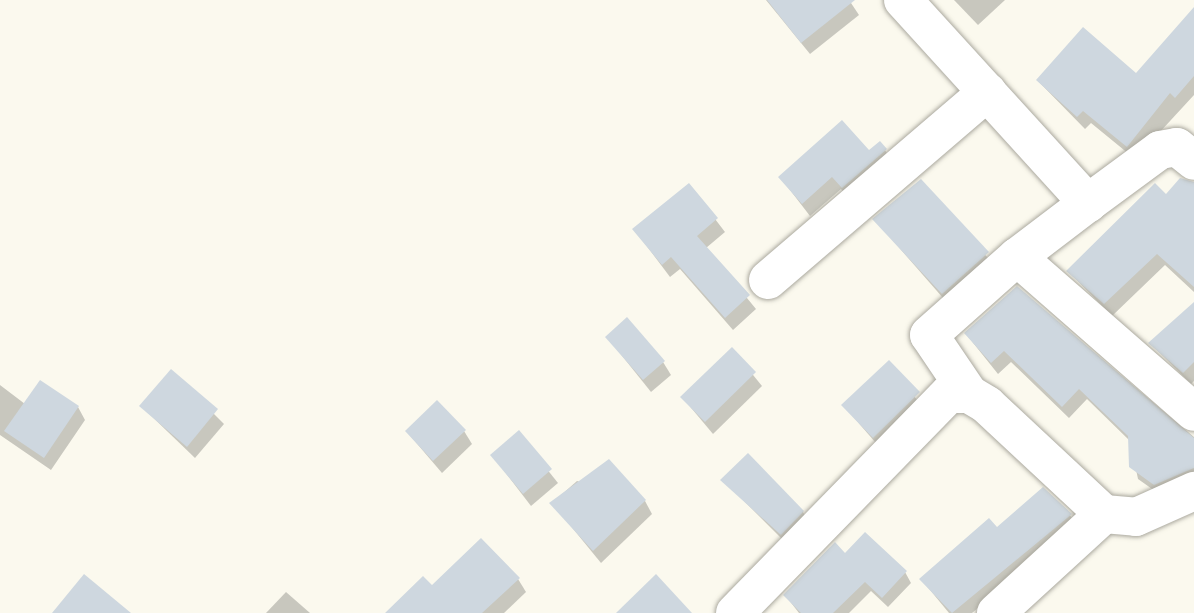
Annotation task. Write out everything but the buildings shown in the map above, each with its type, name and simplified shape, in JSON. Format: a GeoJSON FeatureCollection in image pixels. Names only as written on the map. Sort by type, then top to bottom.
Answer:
{"type":"FeatureCollection","features":[{"type":"Feature","properties":{"kind":"street"},"geometry":{"type":"LineString","coordinates":[[903,0],[1088,203]]}},
{"type":"Feature","properties":{"kind":"street"},"geometry":{"type":"LineString","coordinates":[[768,280],[988,92]]}},
{"type":"Feature","properties":{"kind":"street"},"geometry":{"type":"LineString","coordinates":[[1194,161],[1177,147],[1160,150],[1017,257],[929,335],[969,394],[1104,514],[1136,517],[1194,491]]}},
{"type":"Feature","properties":{"kind":"street"},"geometry":{"type":"LineString","coordinates":[[1017,257],[1194,412]]}},
{"type":"Feature","properties":{"kind":"street"},"geometry":{"type":"LineString","coordinates":[[736,613],[949,394],[969,394]]}},
{"type":"Feature","properties":{"kind":"street"},"geometry":{"type":"LineString","coordinates":[[996,613],[1104,514]]}}]}
